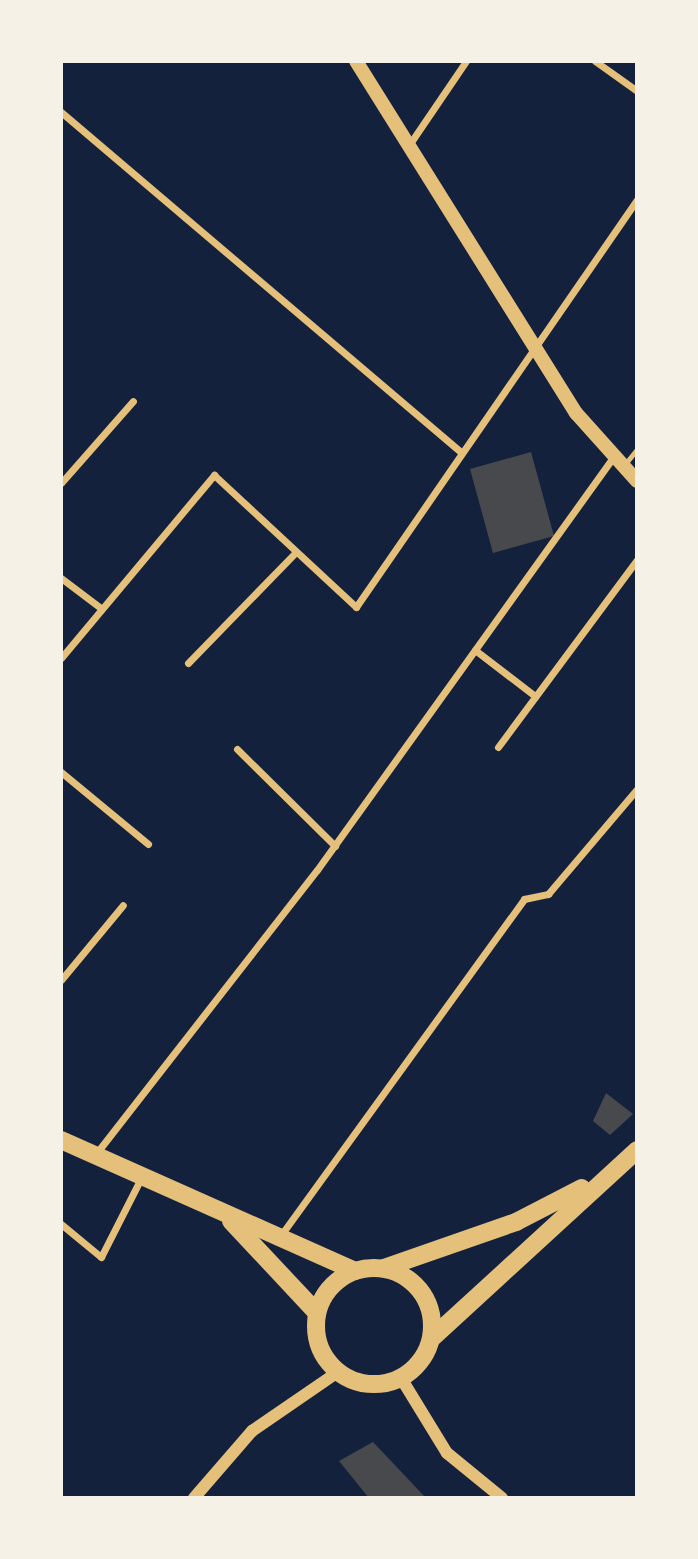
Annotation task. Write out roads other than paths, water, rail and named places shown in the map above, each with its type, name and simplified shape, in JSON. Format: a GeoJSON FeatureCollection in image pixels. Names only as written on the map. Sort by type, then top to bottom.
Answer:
{"type":"FeatureCollection","features":[{"type":"Feature","properties":{"kind":"main road"},"geometry":{"type":"LineString","coordinates":[[356,61],[576,413],[637,481]]}},
{"type":"Feature","properties":{"kind":"main road"},"geometry":{"type":"LineString","coordinates":[[61,1140],[228,1219],[281,1236],[355,1271],[384,1268],[516,1222],[601,1179]]}},
{"type":"Feature","properties":{"kind":"main road"},"geometry":{"type":"LineString","coordinates":[[355,1271],[325,1295],[317,1313],[319,1346],[338,1372],[369,1384],[401,1378],[420,1361],[432,1338],[601,1179],[637,1150]]}},
{"type":"Feature","properties":{"kind":"main road"},"geometry":{"type":"LineString","coordinates":[[228,1219],[317,1313]]}},
{"type":"Feature","properties":{"kind":"main road"},"geometry":{"type":"LineString","coordinates":[[384,1268],[422,1293],[432,1338]]}},
{"type":"Feature","properties":{"kind":"street"},"geometry":{"type":"LineString","coordinates":[[409,146],[466,61]]}},
{"type":"Feature","properties":{"kind":"street"},"geometry":{"type":"LineString","coordinates":[[594,61],[637,91]]}},
{"type":"Feature","properties":{"kind":"street"},"geometry":{"type":"LineString","coordinates":[[61,112],[462,453]]}},
{"type":"Feature","properties":{"kind":"street"},"geometry":{"type":"LineString","coordinates":[[61,658],[214,475],[356,607],[637,199]]}},
{"type":"Feature","properties":{"kind":"street"},"geometry":{"type":"LineString","coordinates":[[61,483],[133,401]]}},
{"type":"Feature","properties":{"kind":"street"},"geometry":{"type":"LineString","coordinates":[[95,1155],[335,846],[475,650],[619,461]]}},
{"type":"Feature","properties":{"kind":"street"},"geometry":{"type":"LineString","coordinates":[[188,663],[296,552]]}},
{"type":"Feature","properties":{"kind":"street"},"geometry":{"type":"LineString","coordinates":[[498,747],[637,560]]}},
{"type":"Feature","properties":{"kind":"street"},"geometry":{"type":"LineString","coordinates":[[61,578],[102,609]]}},
{"type":"Feature","properties":{"kind":"street"},"geometry":{"type":"LineString","coordinates":[[475,650],[536,696]]}},
{"type":"Feature","properties":{"kind":"street"},"geometry":{"type":"LineString","coordinates":[[237,750],[335,846]]}},
{"type":"Feature","properties":{"kind":"street"},"geometry":{"type":"LineString","coordinates":[[61,772],[148,844]]}},
{"type":"Feature","properties":{"kind":"street"},"geometry":{"type":"LineString","coordinates":[[281,1236],[524,899],[548,894],[637,789]]}},
{"type":"Feature","properties":{"kind":"street"},"geometry":{"type":"LineString","coordinates":[[61,980],[123,905]]}},
{"type":"Feature","properties":{"kind":"street"},"geometry":{"type":"LineString","coordinates":[[61,1224],[101,1256],[142,1176]]}},
{"type":"Feature","properties":{"kind":"street"},"geometry":{"type":"LineString","coordinates":[[194,1498],[253,1431],[338,1372]]}},
{"type":"Feature","properties":{"kind":"street"},"geometry":{"type":"LineString","coordinates":[[401,1378],[447,1453],[502,1498]]}},
{"type":"Feature","properties":{"kind":"lane"},"geometry":{"type":"LineString","coordinates":[[619,461],[637,449]]}}]}
